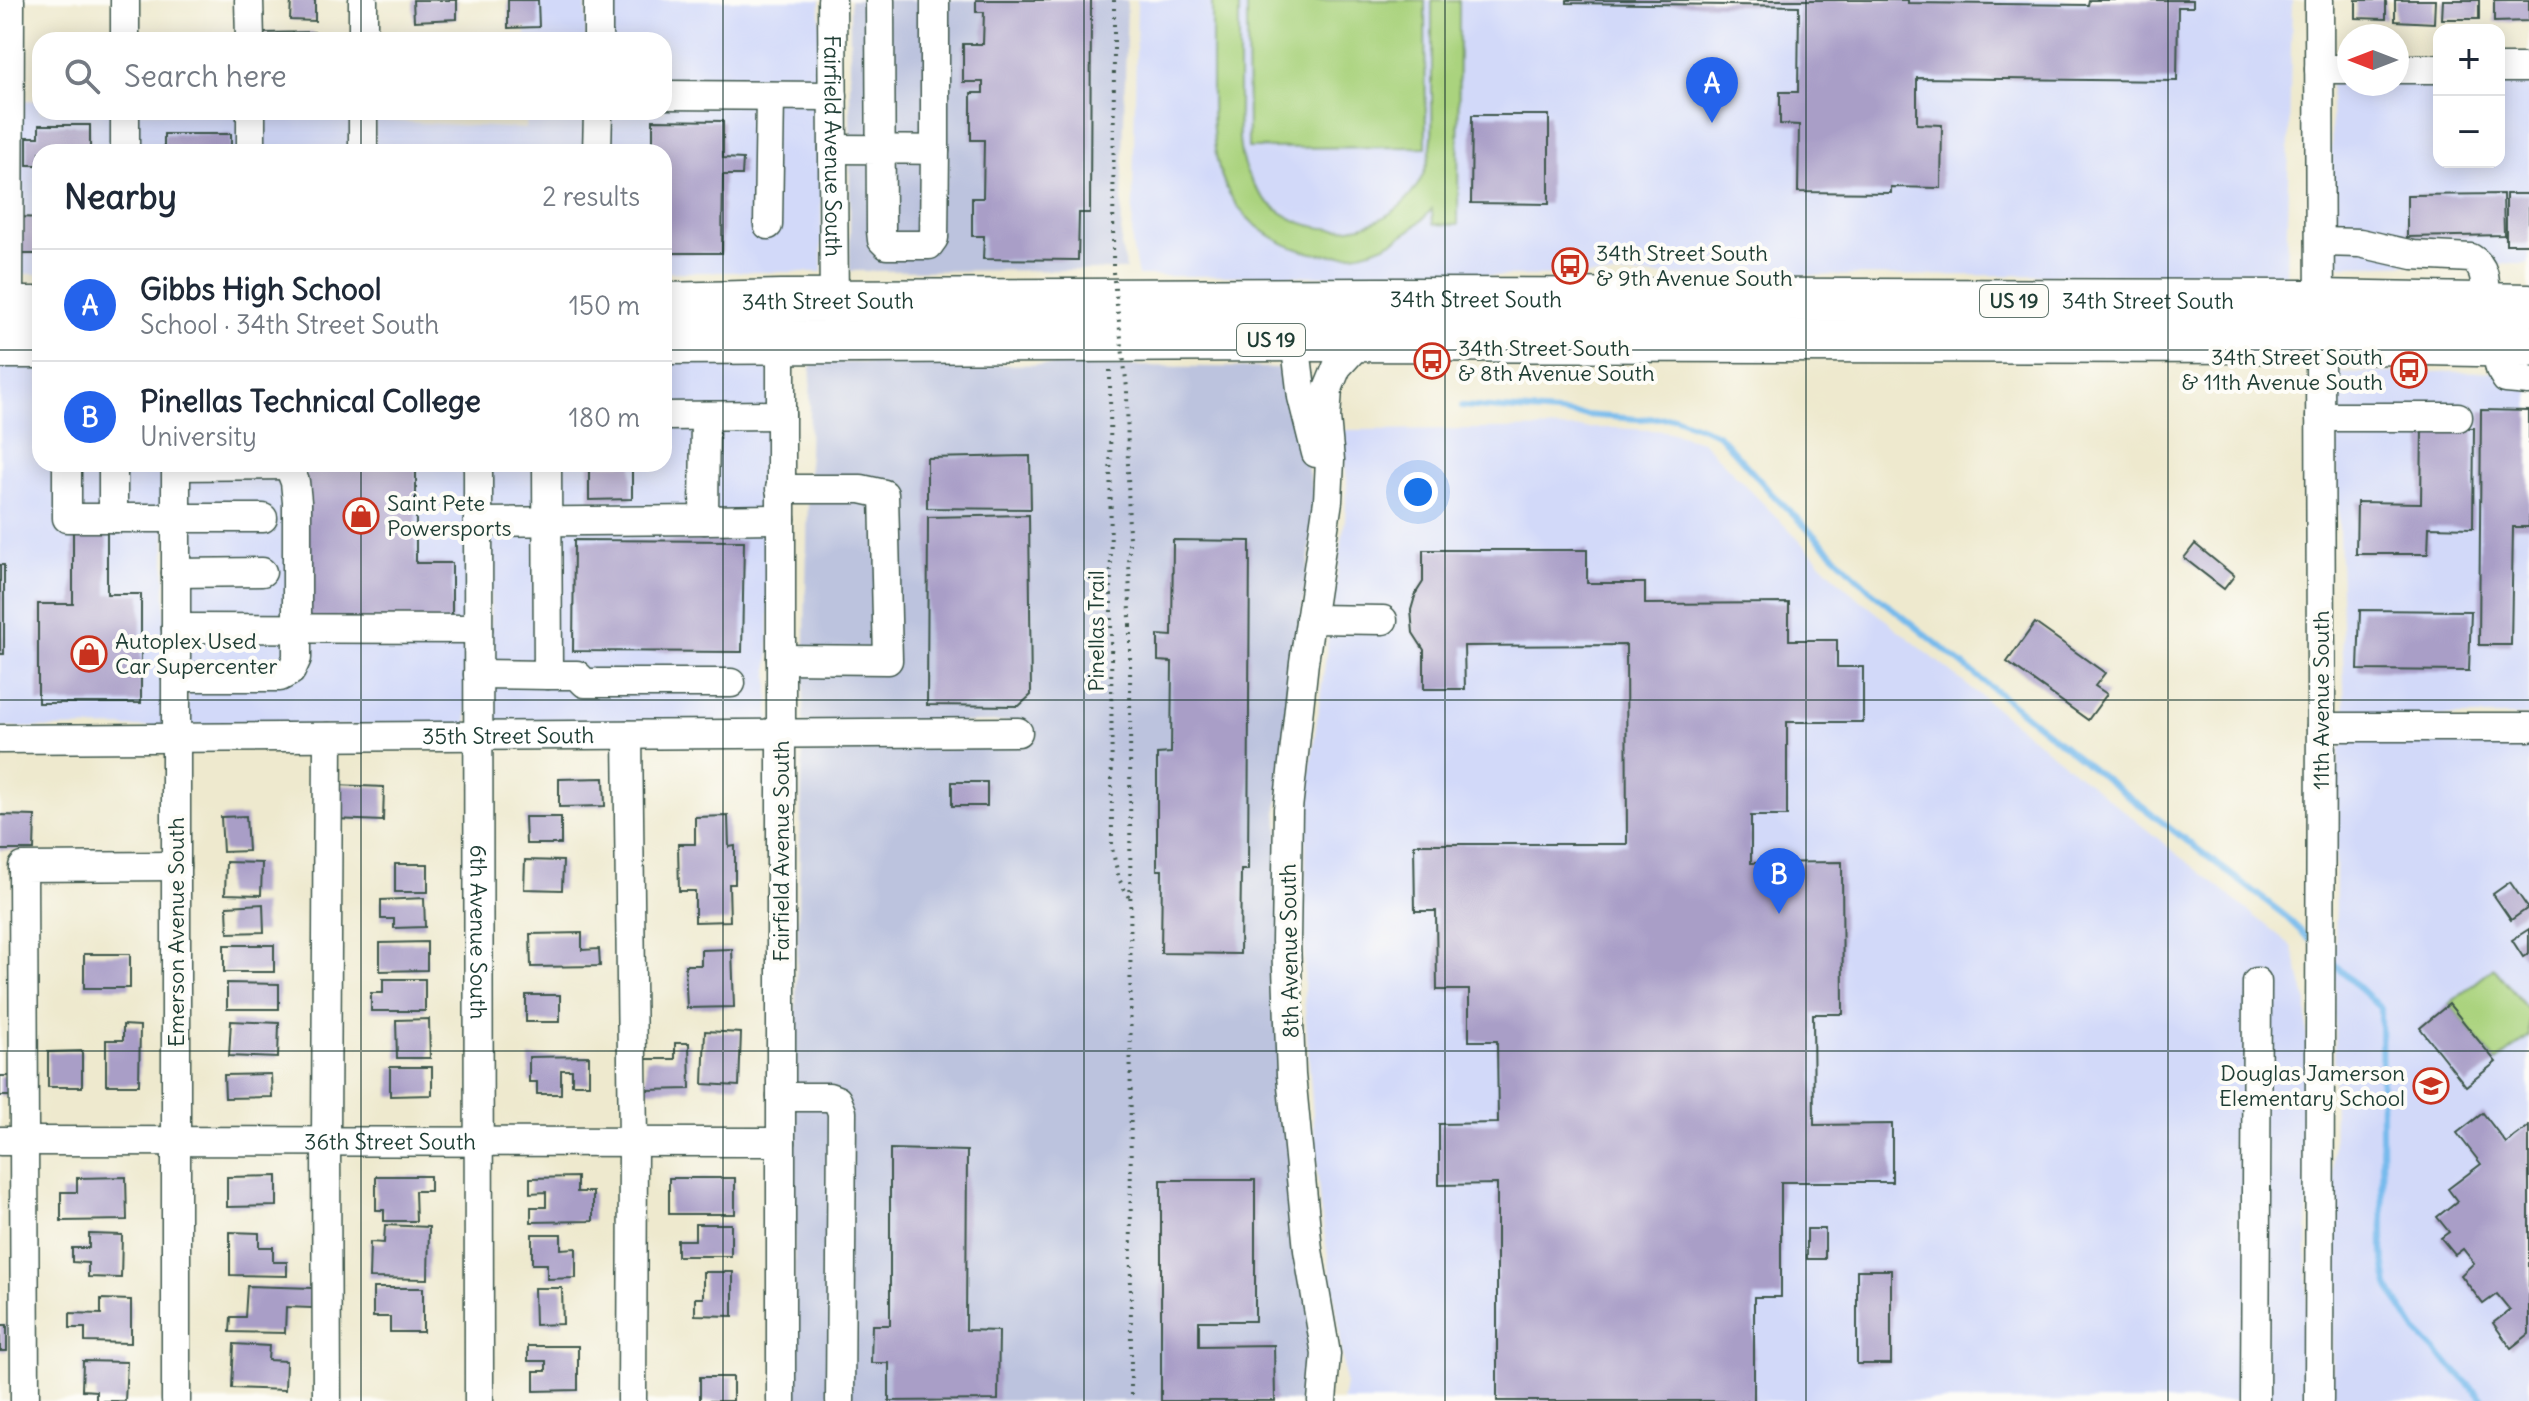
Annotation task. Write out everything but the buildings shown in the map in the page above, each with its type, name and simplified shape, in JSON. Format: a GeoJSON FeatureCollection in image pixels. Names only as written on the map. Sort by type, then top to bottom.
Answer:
{"type":"FeatureCollection","features":[{"type":"Feature","properties":{"kind":"highway"},"geometry":{"type":"LineString","coordinates":[[1295,340],[1381,299]]}},
{"type":"Feature","properties":{"kind":"highway","name":"34th Street South"},"geometry":{"type":"LineString","coordinates":[[672,305],[781,321],[834,321],[1381,299],[2320,301],[2529,305]]}},
{"type":"Feature","properties":{"kind":"highway"},"geometry":{"type":"LineString","coordinates":[[12,318],[32,339]]}},
{"type":"Feature","properties":{"kind":"highway","name":"34th Street South"},"geometry":{"type":"LineString","coordinates":[[672,341],[781,321]]}},
{"type":"Feature","properties":{"kind":"highway","name":"34th Street South"},"geometry":{"type":"LineString","coordinates":[[834,321],[1295,340],[2320,342],[2512,346]]}},
{"type":"Feature","properties":{"kind":"street"},"geometry":{"type":"LineString","coordinates":[[10,0],[12,318]]}},
{"type":"Feature","properties":{"kind":"street"},"geometry":{"type":"LineString","coordinates":[[125,0],[125,32]]}},
{"type":"Feature","properties":{"kind":"street"},"geometry":{"type":"LineString","coordinates":[[249,0],[250,32]]}},
{"type":"Feature","properties":{"kind":"street"},"geometry":{"type":"LineString","coordinates":[[363,0],[363,32]]}},
{"type":"Feature","properties":{"kind":"street"},"geometry":{"type":"LineString","coordinates":[[598,0],[598,32]]}},
{"type":"Feature","properties":{"kind":"street","name":"Fairfield Avenue South"},"geometry":{"type":"LineString","coordinates":[[832,0],[834,321]]}},
{"type":"Feature","properties":{"kind":"street"},"geometry":{"type":"LineString","coordinates":[[880,0],[882,240],[887,245],[923,246],[929,245],[934,238],[935,0]]}},
{"type":"Feature","properties":{"kind":"street","name":"11th Avenue South"},"geometry":{"type":"LineString","coordinates":[[2319,0],[2319,1401]]}},
{"type":"Feature","properties":{"kind":"street"},"geometry":{"type":"LineString","coordinates":[[2505,68],[2529,68]]}},
{"type":"Feature","properties":{"kind":"street"},"geometry":{"type":"LineString","coordinates":[[2319,69],[2337,69]]}},
{"type":"Feature","properties":{"kind":"street"},"geometry":{"type":"LineString","coordinates":[[2409,69],[2433,69]]}},
{"type":"Feature","properties":{"kind":"street"},"geometry":{"type":"LineString","coordinates":[[672,95],[833,96]]}},
{"type":"Feature","properties":{"kind":"street"},"geometry":{"type":"LineString","coordinates":[[768,225],[770,96]]}},
{"type":"Feature","properties":{"kind":"street"},"geometry":{"type":"LineString","coordinates":[[125,120],[125,144]]}},
{"type":"Feature","properties":{"kind":"street"},"geometry":{"type":"LineString","coordinates":[[251,120],[251,144]]}},
{"type":"Feature","properties":{"kind":"street"},"geometry":{"type":"LineString","coordinates":[[363,120],[363,144]]}},
{"type":"Feature","properties":{"kind":"street"},"geometry":{"type":"LineString","coordinates":[[597,144],[598,120]]}},
{"type":"Feature","properties":{"kind":"street"},"geometry":{"type":"LineString","coordinates":[[833,149],[935,150]]}},
{"type":"Feature","properties":{"kind":"street"},"geometry":{"type":"LineString","coordinates":[[2320,242],[2360,243],[2413,255],[2471,258],[2478,262],[2485,275],[2486,304]]}},
{"type":"Feature","properties":{"kind":"street","name":"Fairfield Avenue South"},"geometry":{"type":"LineString","coordinates":[[781,321],[781,1401]]}},
{"type":"Feature","properties":{"kind":"street","name":"8th Avenue South"},"geometry":{"type":"LineString","coordinates":[[1295,340],[1302,397],[1328,501]]}},
{"type":"Feature","properties":{"kind":"street","name":"8th Avenue South"},"geometry":{"type":"LineString","coordinates":[[1322,1401],[1326,1354],[1308,1250],[1291,1075],[1286,941],[1288,809],[1310,619],[1328,501],[1328,389],[1337,367],[1362,340]]}},
{"type":"Feature","properties":{"kind":"street"},"geometry":{"type":"LineString","coordinates":[[2512,346],[2500,369],[2506,379],[2529,381]]}},
{"type":"Feature","properties":{"kind":"street"},"geometry":{"type":"LineString","coordinates":[[672,416],[781,415]]}},
{"type":"Feature","properties":{"kind":"street"},"geometry":{"type":"LineString","coordinates":[[704,520],[705,416]]}},
{"type":"Feature","properties":{"kind":"street"},"geometry":{"type":"LineString","coordinates":[[2320,417],[2458,417]]}},
{"type":"Feature","properties":{"kind":"street"},"geometry":{"type":"LineString","coordinates":[[67,472],[67,518],[263,518]]}},
{"type":"Feature","properties":{"kind":"street"},"geometry":{"type":"LineString","coordinates":[[113,472],[113,518]]}},
{"type":"Feature","properties":{"kind":"street","name":"Emerson Avenue South"},"geometry":{"type":"LineString","coordinates":[[176,472],[176,1401]]}},
{"type":"Feature","properties":{"kind":"street"},"geometry":{"type":"LineString","coordinates":[[176,677],[280,677],[291,671],[297,658],[297,502],[291,472]]}},
{"type":"Feature","properties":{"kind":"street","name":"6th Avenue South"},"geometry":{"type":"LineString","coordinates":[[478,472],[479,1401]]}},
{"type":"Feature","properties":{"kind":"street"},"geometry":{"type":"LineString","coordinates":[[547,472],[548,675]]}},
{"type":"Feature","properties":{"kind":"street"},"geometry":{"type":"LineString","coordinates":[[780,489],[861,489],[884,494],[888,660],[781,659]]}},
{"type":"Feature","properties":{"kind":"street"},"geometry":{"type":"LineString","coordinates":[[478,522],[781,519]]}},
{"type":"Feature","properties":{"kind":"street"},"geometry":{"type":"LineString","coordinates":[[176,573],[262,572]]}},
{"type":"Feature","properties":{"kind":"street"},"geometry":{"type":"LineString","coordinates":[[1310,619],[1383,620]]}},
{"type":"Feature","properties":{"kind":"street"},"geometry":{"type":"LineString","coordinates":[[176,628],[478,629]]}},
{"type":"Feature","properties":{"kind":"street"},"geometry":{"type":"LineString","coordinates":[[478,674],[577,675],[585,683],[731,683]]}},
{"type":"Feature","properties":{"kind":"street"},"geometry":{"type":"LineString","coordinates":[[2321,727],[2529,727]]}},
{"type":"Feature","properties":{"kind":"street","name":"35th Street South"},"geometry":{"type":"LineString","coordinates":[[0,739],[1018,732]]}},
{"type":"Feature","properties":{"kind":"street"},"geometry":{"type":"LineString","coordinates":[[628,735],[633,1142],[632,1401]]}},
{"type":"Feature","properties":{"kind":"street"},"geometry":{"type":"LineString","coordinates":[[327,1401],[328,737]]}},
{"type":"Feature","properties":{"kind":"street"},"geometry":{"type":"LineString","coordinates":[[25,1401],[12,1141],[23,867],[176,866]]}},
{"type":"Feature","properties":{"kind":"street"},"geometry":{"type":"LineString","coordinates":[[2255,1401],[2257,982]]}},
{"type":"Feature","properties":{"kind":"street"},"geometry":{"type":"LineString","coordinates":[[781,1097],[829,1097],[837,1100],[842,1112],[840,1401]]}},
{"type":"Feature","properties":{"kind":"street","name":"36th Street South"},"geometry":{"type":"LineString","coordinates":[[12,1141],[781,1142]]}},
{"type":"Feature","properties":{"kind":"path"},"geometry":{"type":"LineString","coordinates":[[1114,0],[1113,272],[1127,388],[1130,625],[1131,1401]]}},
{"type":"Feature","properties":{"kind":"path","name":"Pinellas Trail"},"geometry":{"type":"LineString","coordinates":[[1110,359],[1112,848],[1119,879],[1130,899]]}},
{"type":"Feature","properties":{"kind":"shaded area"},"geometry":{"type":"Polygon","coordinates":[[[525,0],[586,0],[586,32],[526,32],[525,0]]]}},
{"type":"Feature","properties":{"kind":"shaded area"},"geometry":{"type":"Polygon","coordinates":[[[610,0],[820,0],[822,272],[672,272],[672,144],[609,144],[609,120],[672,120],[672,32],[610,32],[610,0]]]}},
{"type":"Feature","properties":{"kind":"shaded area"},"geometry":{"type":"Polygon","coordinates":[[[850,0],[1127,0],[1121,245],[1126,270],[850,271],[850,0]]]}},
{"type":"Feature","properties":{"kind":"shaded area"},"geometry":{"type":"Polygon","coordinates":[[[1137,0],[2292,0],[2286,275],[1138,276],[1132,245],[1137,0]]]}},
{"type":"Feature","properties":{"kind":"shaded area"},"geometry":{"type":"Polygon","coordinates":[[[2433,79],[2433,168],[2505,168],[2505,79],[2529,79],[2529,264],[2332,265],[2331,80],[2337,80],[2337,96],[2409,96],[2409,80],[2433,79]]]}},
{"type":"Feature","properties":{"kind":"shaded area"},"geometry":{"type":"Polygon","coordinates":[[[21,100],[32,101],[32,120],[113,120],[113,144],[32,144],[32,274],[0,274],[21,100]]]}},
{"type":"Feature","properties":{"kind":"shaded area"},"geometry":{"type":"Polygon","coordinates":[[[137,120],[351,120],[351,144],[137,144],[137,120]]]}},
{"type":"Feature","properties":{"kind":"shaded area"},"geometry":{"type":"Polygon","coordinates":[[[375,120],[526,129],[527,120],[586,120],[586,144],[375,144],[375,120]]]}},
{"type":"Feature","properties":{"kind":"shaded area"},"geometry":{"type":"Polygon","coordinates":[[[0,358],[32,358],[32,472],[165,472],[165,727],[0,728],[0,358]]]}},
{"type":"Feature","properties":{"kind":"shaded area"},"geometry":{"type":"Polygon","coordinates":[[[672,361],[769,362],[769,723],[490,725],[490,472],[672,472],[672,361]]]}},
{"type":"Feature","properties":{"kind":"shaded area"},"geometry":{"type":"Polygon","coordinates":[[[811,362],[1285,368],[1316,502],[1277,809],[1314,1354],[1310,1401],[795,1401],[793,1094],[803,745],[1030,742],[1029,722],[803,723],[811,362]]]}},
{"type":"Feature","properties":{"kind":"shaded area"},"geometry":{"type":"Polygon","coordinates":[[[2529,371],[2529,716],[2345,716],[2334,373],[2529,371]]]}},
{"type":"Feature","properties":{"kind":"shaded area"},"geometry":{"type":"Polygon","coordinates":[[[1616,428],[1665,431],[1702,441],[1846,588],[2292,946],[2307,1002],[2307,1401],[1342,1401],[1345,1383],[1320,1207],[1304,997],[1306,799],[1345,519],[1347,481],[1340,430],[1616,428]]]}},
{"type":"Feature","properties":{"kind":"shaded area"},"geometry":{"type":"Polygon","coordinates":[[[188,472],[466,472],[467,725],[188,727],[188,472]]]}},
{"type":"Feature","properties":{"kind":"shaded area","name":"Douglas Jamerson Elementary School"},"geometry":{"type":"Polygon","coordinates":[[[2529,740],[2529,1401],[2331,1401],[2337,772],[2340,747],[2353,741],[2529,740]]]}},
{"type":"Feature","properties":{"kind":"green space"},"geometry":{"type":"Polygon","coordinates":[[[1212,0],[1239,0],[1239,144],[1242,159],[1256,188],[1276,209],[1302,223],[1330,229],[1359,227],[1386,216],[1408,197],[1425,170],[1432,132],[1432,0],[1459,0],[1458,225],[1433,224],[1432,209],[1411,230],[1386,244],[1359,253],[1330,255],[1302,251],[1285,244],[1245,216],[1224,183],[1215,147],[1212,0]]]}},
{"type":"Feature","properties":{"kind":"green space"},"geometry":{"type":"Polygon","coordinates":[[[1247,0],[1425,0],[1426,147],[1248,148],[1247,0]]]}},
{"type":"Feature","properties":{"kind":"green space"},"geometry":{"type":"Polygon","coordinates":[[[2494,968],[2529,1011],[2529,1036],[2496,1062],[2449,1004],[2494,968]]]}},
{"type":"Feature","properties":{"kind":"waterway"},"geometry":{"type":"LineString","coordinates":[[1462,406],[1639,419],[1674,417],[1718,434],[1773,495],[1870,590],[2099,774],[2283,914],[2310,940]]}},
{"type":"Feature","properties":{"kind":"waterway"},"geometry":{"type":"LineString","coordinates":[[2329,959],[2381,1009],[2383,1253],[2388,1286],[2416,1331],[2485,1401]]}},
{"type":"Feature","properties":{"kind":"place","name":"Gibbs High School"},"geometry":{"type":"Point","coordinates":[1712,123]}},
{"type":"Feature","properties":{"kind":"place","name":"34th Street South & 9th Avenue South"},"geometry":{"type":"Point","coordinates":[1570,266]}},
{"type":"Feature","properties":{"kind":"place","name":"34th Street South & 8th Avenue South"},"geometry":{"type":"Point","coordinates":[1432,361]}},
{"type":"Feature","properties":{"kind":"place","name":"34th Street South & 11th Avenue South"},"geometry":{"type":"Point","coordinates":[2409,370]}},
{"type":"Feature","properties":{"kind":"place","name":"Saint Pete Powersports"},"geometry":{"type":"Point","coordinates":[361,516]}},
{"type":"Feature","properties":{"kind":"place","name":"Autoplex Used Car Supercenter"},"geometry":{"type":"Point","coordinates":[89,654]}},
{"type":"Feature","properties":{"kind":"place","name":"Pinellas Technical College"},"geometry":{"type":"Point","coordinates":[1779,914]}},
{"type":"Feature","properties":{"kind":"place","name":"Douglas Jamerson Elementary School"},"geometry":{"type":"Point","coordinates":[2431,1086]}}]}
